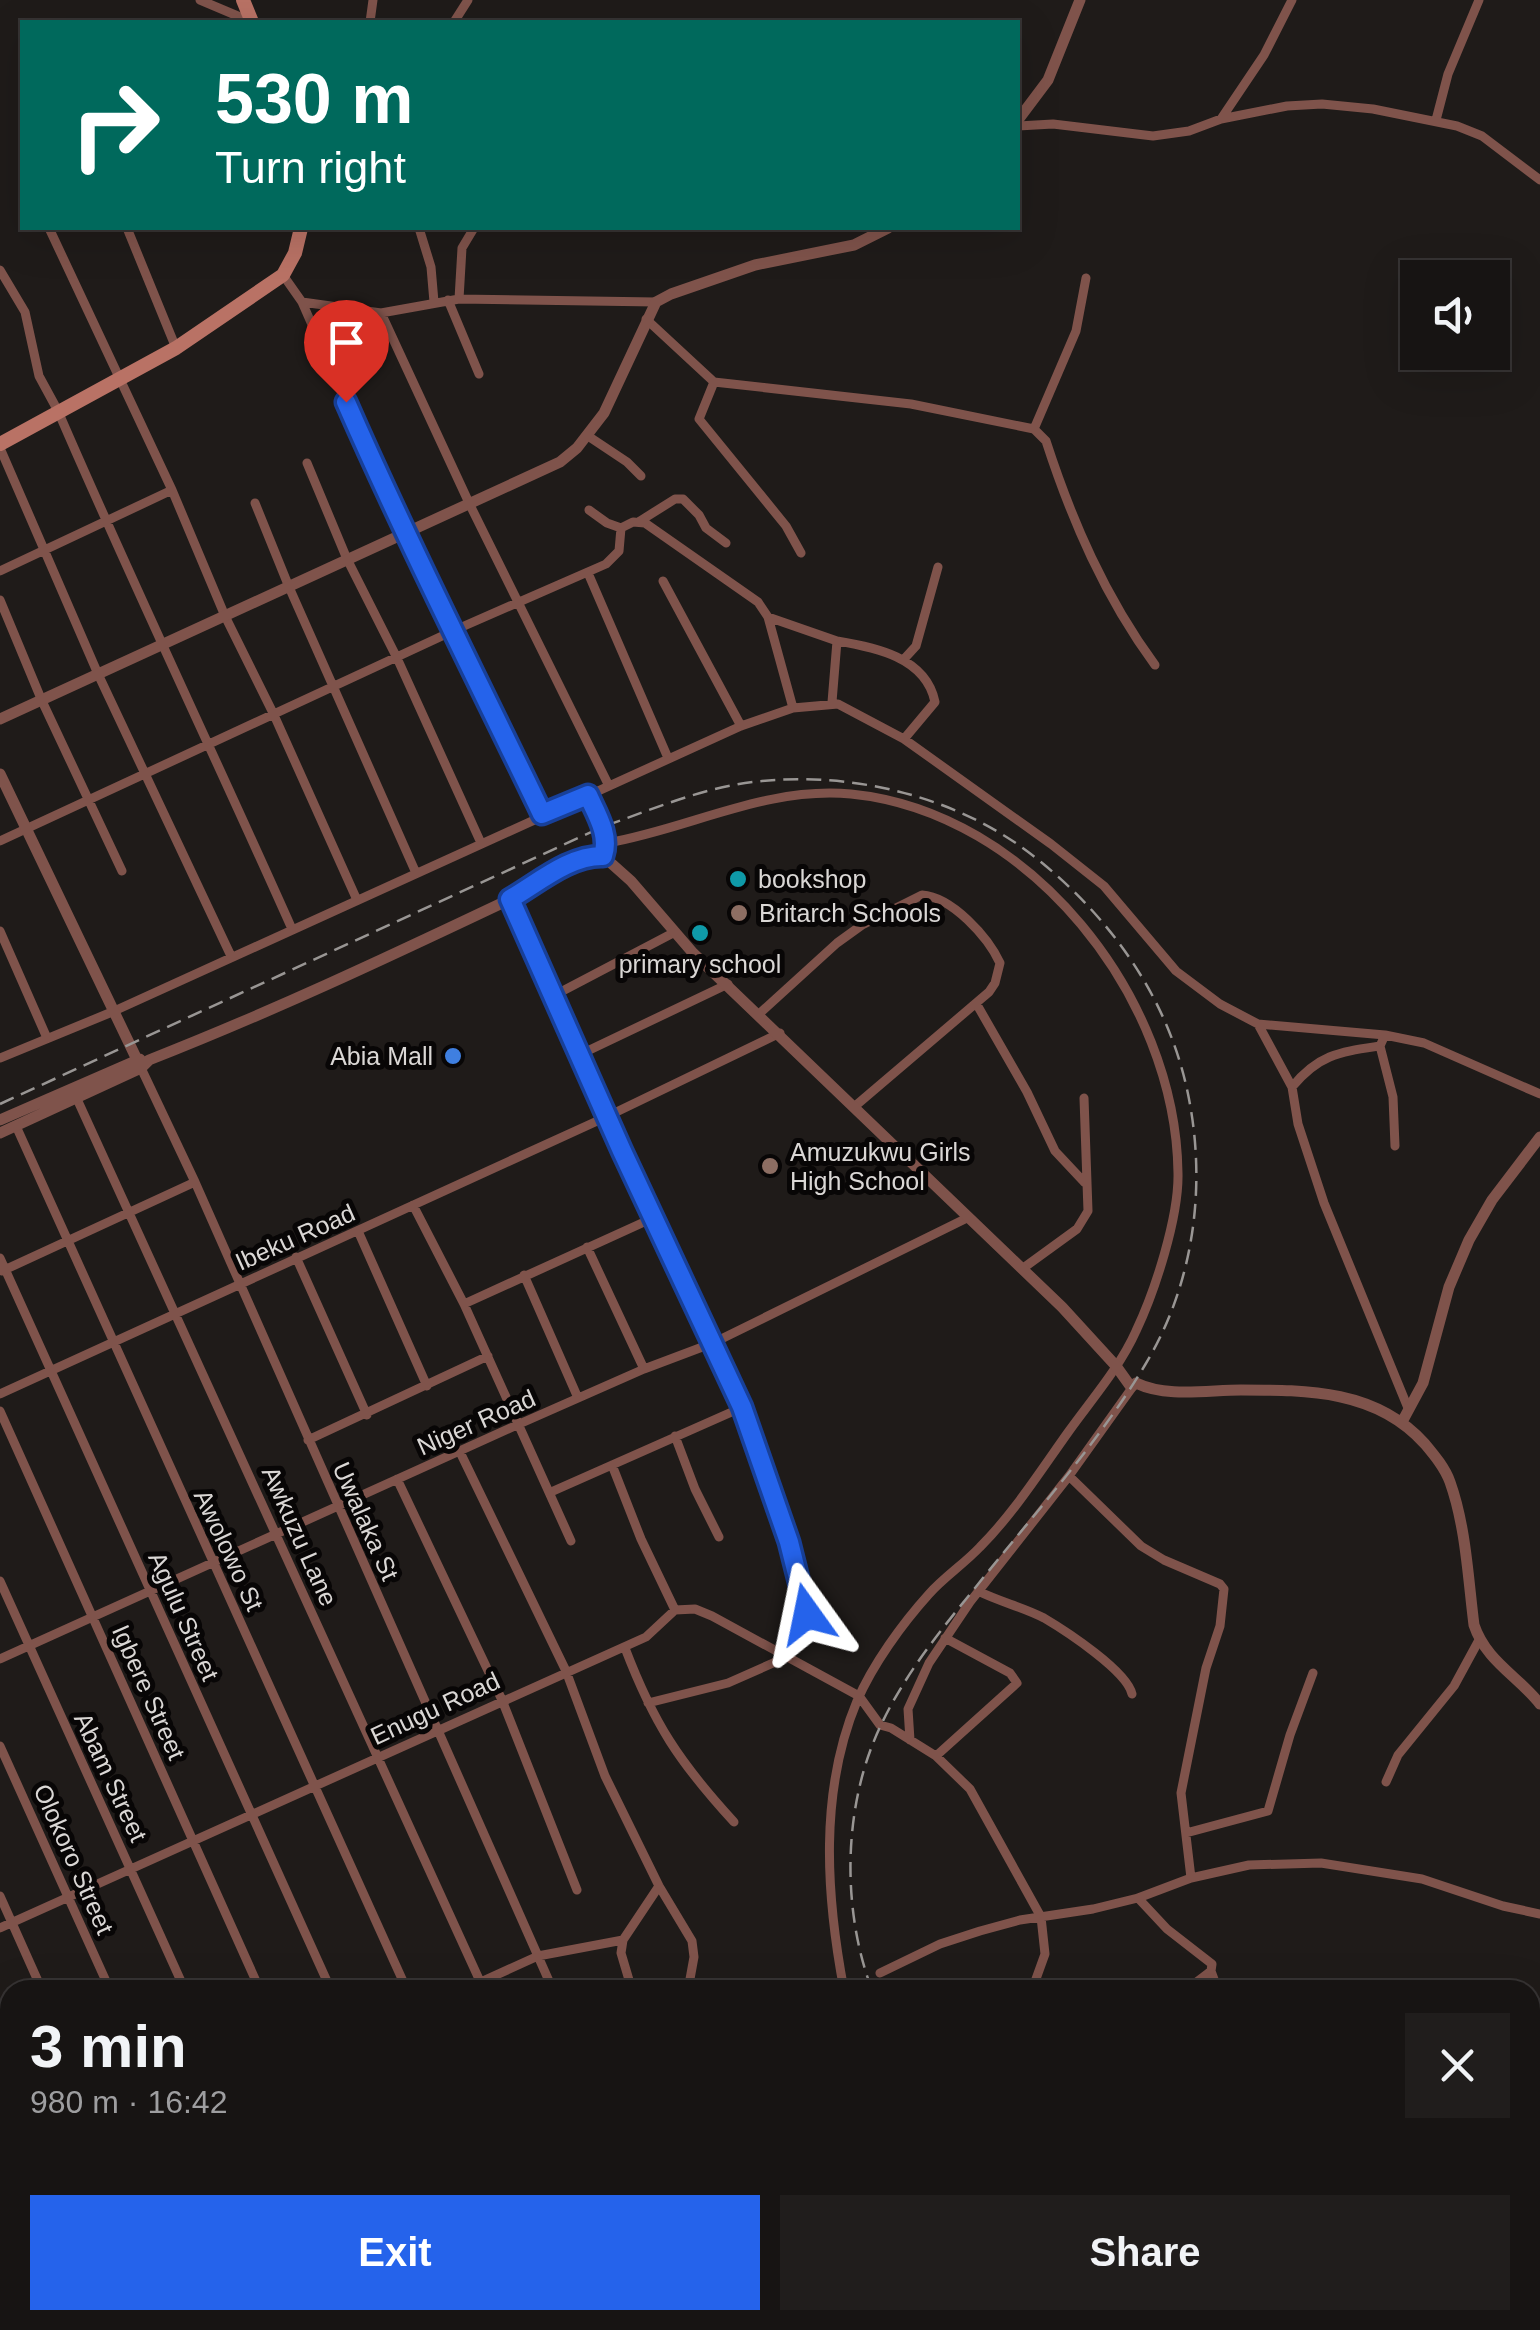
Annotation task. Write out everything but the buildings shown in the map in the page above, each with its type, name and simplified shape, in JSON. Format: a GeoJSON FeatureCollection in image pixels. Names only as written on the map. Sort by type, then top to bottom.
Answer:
{"type":"FeatureCollection","features":[{"type":"Feature","properties":{"kind":"main road"},"geometry":{"type":"LineString","coordinates":[[0,446],[176,348],[283,275],[301,230]]}},
{"type":"Feature","properties":{"kind":"street"},"geometry":{"type":"LineString","coordinates":[[200,0],[247,20]]}},
{"type":"Feature","properties":{"kind":"street"},"geometry":{"type":"LineString","coordinates":[[1020,120],[1048,80],[1080,0]]}},
{"type":"Feature","properties":{"kind":"street"},"geometry":{"type":"LineString","coordinates":[[1220,119],[1264,55],[1292,0]]}},
{"type":"Feature","properties":{"kind":"street"},"geometry":{"type":"LineString","coordinates":[[1436,120],[1448,74],[1479,0]]}},
{"type":"Feature","properties":{"kind":"street"},"geometry":{"type":"LineString","coordinates":[[1020,123],[1153,136],[1287,106],[1322,104],[1436,120],[1482,136],[1540,180]]}},
{"type":"Feature","properties":{"kind":"street"},"geometry":{"type":"LineString","coordinates":[[50,230],[356,900]]}},
{"type":"Feature","properties":{"kind":"street"},"geometry":{"type":"LineString","coordinates":[[127,230],[176,348]]}},
{"type":"Feature","properties":{"kind":"street"},"geometry":{"type":"LineString","coordinates":[[420,230],[431,268],[434,302]]}},
{"type":"Feature","properties":{"kind":"street"},"geometry":{"type":"LineString","coordinates":[[473,230],[462,248],[454,300],[478,374]]}},
{"type":"Feature","properties":{"kind":"street"},"geometry":{"type":"LineString","coordinates":[[302,302],[380,314],[454,300],[656,302],[755,266],[854,245],[884,230]]}},
{"type":"Feature","properties":{"kind":"street"},"geometry":{"type":"LineString","coordinates":[[0,270],[25,312],[40,376],[292,929]]}},
{"type":"Feature","properties":{"kind":"street"},"geometry":{"type":"LineString","coordinates":[[283,275],[302,302],[404,534],[455,630],[542,814]]}},
{"type":"Feature","properties":{"kind":"street"},"geometry":{"type":"LineString","coordinates":[[1034,428],[1076,331],[1086,278]]}},
{"type":"Feature","properties":{"kind":"street"},"geometry":{"type":"LineString","coordinates":[[0,719],[560,462],[588,436],[604,413],[656,302]]}},
{"type":"Feature","properties":{"kind":"street"},"geometry":{"type":"LineString","coordinates":[[380,314],[609,786]]}},
{"type":"Feature","properties":{"kind":"street"},"geometry":{"type":"LineString","coordinates":[[646,320],[714,382],[912,404],[1034,428],[1046,441],[1081,540],[1128,628],[1155,665]]}},
{"type":"Feature","properties":{"kind":"street"},"geometry":{"type":"LineString","coordinates":[[714,382],[699,419],[786,526],[801,553]]}},
{"type":"Feature","properties":{"kind":"street"},"geometry":{"type":"LineString","coordinates":[[588,436],[627,462],[640,476]]}},
{"type":"Feature","properties":{"kind":"street"},"geometry":{"type":"LineString","coordinates":[[0,446],[98,674],[231,956]]}},
{"type":"Feature","properties":{"kind":"street"},"geometry":{"type":"LineString","coordinates":[[307,462],[347,560],[398,658],[480,843]]}},
{"type":"Feature","properties":{"kind":"street"},"geometry":{"type":"LineString","coordinates":[[0,572],[172,490]]}},
{"type":"Feature","properties":{"kind":"street"},"geometry":{"type":"LineString","coordinates":[[590,510],[606,523],[621,528],[674,499],[683,500],[706,528],[726,542]]}},
{"type":"Feature","properties":{"kind":"street"},"geometry":{"type":"LineString","coordinates":[[255,503],[416,873]]}},
{"type":"Feature","properties":{"kind":"street"},"geometry":{"type":"LineString","coordinates":[[640,521],[674,540],[758,602],[768,618],[793,708]]}},
{"type":"Feature","properties":{"kind":"street"},"geometry":{"type":"LineString","coordinates":[[0,841],[606,564],[619,551],[621,528]]}},
{"type":"Feature","properties":{"kind":"street"},"geometry":{"type":"LineString","coordinates":[[905,658],[916,646],[938,567]]}},
{"type":"Feature","properties":{"kind":"street"},"geometry":{"type":"LineString","coordinates":[[588,573],[668,758]]}},
{"type":"Feature","properties":{"kind":"street"},"geometry":{"type":"LineString","coordinates":[[663,580],[741,726]]}},
{"type":"Feature","properties":{"kind":"street"},"geometry":{"type":"LineString","coordinates":[[0,600],[42,701],[122,871]]}},
{"type":"Feature","properties":{"kind":"street"},"geometry":{"type":"LineString","coordinates":[[768,618],[905,658],[932,691],[935,702],[904,739]]}},
{"type":"Feature","properties":{"kind":"street"},"geometry":{"type":"LineString","coordinates":[[832,702],[837,641]]}},
{"type":"Feature","properties":{"kind":"street"},"geometry":{"type":"LineString","coordinates":[[0,1058],[112,1012],[741,726],[793,708],[832,702],[904,739],[1104,886],[1176,971],[1220,1004],[1258,1024],[1385,1035],[1424,1043],[1540,1094]]}},
{"type":"Feature","properties":{"kind":"street"},"geometry":{"type":"LineString","coordinates":[[0,774],[112,1012],[143,1062]]}},
{"type":"Feature","properties":{"kind":"street"},"geometry":{"type":"LineString","coordinates":[[0,1120],[330,984],[510,899],[574,862],[636,838],[756,802],[808,792],[877,798],[920,811],[980,839],[1023,869],[1068,910],[1121,977],[1154,1042],[1174,1116],[1178,1178],[1165,1252],[1136,1331],[1116,1366],[1010,1513],[930,1593],[908,1621],[859,1696],[846,1733],[830,1828],[829,1891],[842,1980]]}},
{"type":"Feature","properties":{"kind":"street"},"geometry":{"type":"LineString","coordinates":[[588,795],[605,850],[675,932],[1062,1307],[1131,1387],[1136,1383]]}},
{"type":"Feature","properties":{"kind":"street"},"geometry":{"type":"LineString","coordinates":[[759,1014],[862,924],[922,896],[943,901],[997,955],[1000,963],[995,983],[854,1107]]}},
{"type":"Feature","properties":{"kind":"street"},"geometry":{"type":"LineString","coordinates":[[510,899],[606,1117],[742,1407],[804,1591],[807,1614],[789,1656],[728,1683],[648,1703]]}},
{"type":"Feature","properties":{"kind":"street"},"geometry":{"type":"LineString","coordinates":[[0,932],[48,1038]]}},
{"type":"Feature","properties":{"kind":"street"},"geometry":{"type":"LineString","coordinates":[[552,996],[675,932]]}},
{"type":"Feature","properties":{"kind":"street"},"geometry":{"type":"LineString","coordinates":[[580,1055],[728,984]]}},
{"type":"Feature","properties":{"kind":"street"},"geometry":{"type":"LineString","coordinates":[[976,1003],[1027,1092],[1055,1151],[1085,1183]]}},
{"type":"Feature","properties":{"kind":"street"},"geometry":{"type":"LineString","coordinates":[[1258,1024],[1292,1086],[1298,1124],[1324,1203],[1408,1408]]}},
{"type":"Feature","properties":{"kind":"street","name":"Ibeku Road"},"geometry":{"type":"LineString","coordinates":[[0,1394],[606,1117],[780,1033]]}},
{"type":"Feature","properties":{"kind":"street"},"geometry":{"type":"LineString","coordinates":[[1385,1035],[1380,1046],[1393,1097],[1395,1146]]}},
{"type":"Feature","properties":{"kind":"street"},"geometry":{"type":"LineString","coordinates":[[1292,1086],[1304,1072],[1339,1051],[1380,1046]]}},
{"type":"Feature","properties":{"kind":"street"},"geometry":{"type":"LineString","coordinates":[[0,1133],[77,1099],[143,1062]]}},
{"type":"Feature","properties":{"kind":"street","name":"Uwalaka St"},"geometry":{"type":"LineString","coordinates":[[143,1062],[549,1980]]}},
{"type":"Feature","properties":{"kind":"street"},"geometry":{"type":"LineString","coordinates":[[1022,1269],[1084,1220],[1088,1211],[1084,1098]]}},
{"type":"Feature","properties":{"kind":"street","name":"Awkuzu Lane"},"geometry":{"type":"LineString","coordinates":[[77,1099],[278,1532],[376,1758],[479,1980]]}},
{"type":"Feature","properties":{"kind":"street","name":"Awolowo St"},"geometry":{"type":"LineString","coordinates":[[16,1126],[402,1980]]}},
{"type":"Feature","properties":{"kind":"street"},"geometry":{"type":"LineString","coordinates":[[1402,1422],[1423,1383],[1449,1287],[1469,1240],[1492,1200],[1540,1137]]}},
{"type":"Feature","properties":{"kind":"street"},"geometry":{"type":"LineString","coordinates":[[3,1271],[195,1182]]}},
{"type":"Feature","properties":{"kind":"street"},"geometry":{"type":"LineString","coordinates":[[413,1205],[464,1304],[570,1541]]}},
{"type":"Feature","properties":{"kind":"street"},"geometry":{"type":"LineString","coordinates":[[464,1304],[653,1218]]}},
{"type":"Feature","properties":{"kind":"street","name":"Niger Road"},"geometry":{"type":"LineString","coordinates":[[0,1659],[517,1425],[713,1343],[967,1218]]}},
{"type":"Feature","properties":{"kind":"street"},"geometry":{"type":"LineString","coordinates":[[358,1231],[427,1386]]}},
{"type":"Feature","properties":{"kind":"street"},"geometry":{"type":"LineString","coordinates":[[587,1247],[644,1369]]}},
{"type":"Feature","properties":{"kind":"street"},"geometry":{"type":"LineString","coordinates":[[296,1257],[367,1414]]}},
{"type":"Feature","properties":{"kind":"street","name":"Agulu Street"},"geometry":{"type":"LineString","coordinates":[[0,1258],[326,1980]]}},
{"type":"Feature","properties":{"kind":"street"},"geometry":{"type":"LineString","coordinates":[[524,1275],[578,1398]]}},
{"type":"Feature","properties":{"kind":"street"},"geometry":{"type":"LineString","coordinates":[[308,1440],[488,1356]]}},
{"type":"Feature","properties":{"kind":"street"},"geometry":{"type":"LineString","coordinates":[[1136,1383],[1162,1391],[1314,1390],[1352,1399],[1402,1422],[1448,1477],[1457,1506],[1478,1640],[1540,1704]]}},
{"type":"Feature","properties":{"kind":"street"},"geometry":{"type":"LineString","coordinates":[[910,1740],[908,1708],[928,1663],[1136,1383]]}},
{"type":"Feature","properties":{"kind":"street"},"geometry":{"type":"LineString","coordinates":[[551,1492],[742,1407]]}},
{"type":"Feature","properties":{"kind":"street","name":"Igbere Street"},"geometry":{"type":"LineString","coordinates":[[0,1411],[256,1980]]}},
{"type":"Feature","properties":{"kind":"street"},"geometry":{"type":"LineString","coordinates":[[675,1436],[695,1490],[719,1538]]}},
{"type":"Feature","properties":{"kind":"street"},"geometry":{"type":"LineString","coordinates":[[460,1452],[566,1671],[605,1776],[692,1941],[690,1980]]}},
{"type":"Feature","properties":{"kind":"street"},"geometry":{"type":"LineString","coordinates":[[612,1465],[641,1539],[676,1610],[695,1610],[712,1616],[859,1696],[880,1725],[936,1756],[970,1790],[1041,1917],[1046,1954],[1036,1980]]}},
{"type":"Feature","properties":{"kind":"street"},"geometry":{"type":"LineString","coordinates":[[1069,1476],[1141,1546],[1224,1589],[1220,1626],[1206,1668],[1182,1793],[1192,1878]]}},
{"type":"Feature","properties":{"kind":"street"},"geometry":{"type":"LineString","coordinates":[[397,1479],[502,1700],[577,1890]]}},
{"type":"Feature","properties":{"kind":"street","name":"Abam Street"},"geometry":{"type":"LineString","coordinates":[[0,1581],[181,1980]]}},
{"type":"Feature","properties":{"kind":"street"},"geometry":{"type":"LineString","coordinates":[[978,1591],[1044,1618],[1125,1679],[1132,1694]]}},
{"type":"Feature","properties":{"kind":"street","name":"Enugu Road"},"geometry":{"type":"LineString","coordinates":[[0,1928],[196,1843],[566,1671],[625,1648],[646,1638],[676,1610]]}},
{"type":"Feature","properties":{"kind":"street"},"geometry":{"type":"LineString","coordinates":[[936,1756],[1017,1683],[1010,1673],[945,1638]]}},
{"type":"Feature","properties":{"kind":"street"},"geometry":{"type":"LineString","coordinates":[[1386,1782],[1398,1755],[1454,1686],[1478,1640]]}},
{"type":"Feature","properties":{"kind":"street"},"geometry":{"type":"LineString","coordinates":[[625,1648],[648,1703],[688,1772],[734,1822]]}},
{"type":"Feature","properties":{"kind":"street"},"geometry":{"type":"LineString","coordinates":[[1186,1832],[1268,1811],[1290,1735],[1314,1673]]}},
{"type":"Feature","properties":{"kind":"street","name":"Olokoro Street"},"geometry":{"type":"LineString","coordinates":[[0,1746],[106,1980]]}},
{"type":"Feature","properties":{"kind":"street"},"geometry":{"type":"LineString","coordinates":[[880,1974],[940,1944],[1041,1917],[1138,1898],[1192,1878],[1249,1865],[1321,1863],[1422,1880],[1540,1914]]}},
{"type":"Feature","properties":{"kind":"street"},"geometry":{"type":"LineString","coordinates":[[629,1980],[621,1953],[623,1940],[660,1886]]}},
{"type":"Feature","properties":{"kind":"street"},"geometry":{"type":"LineString","coordinates":[[0,1896],[38,1980]]}},
{"type":"Feature","properties":{"kind":"street"},"geometry":{"type":"LineString","coordinates":[[1138,1898],[1167,1929],[1208,1959],[1214,1980]]}},
{"type":"Feature","properties":{"kind":"street"},"geometry":{"type":"LineString","coordinates":[[493,1980],[538,1956],[623,1940]]}},
{"type":"Feature","properties":{"kind":"street"},"geometry":{"type":"LineString","coordinates":[[1199,1980],[1211,1971]]}},
{"type":"Feature","properties":{"kind":"railway"},"geometry":{"type":"LineString","coordinates":[[0,1104],[602,827],[676,800],[734,785],[829,780],[905,793],[942,805],[1010,839],[1092,910],[1115,937],[1152,996],[1167,1027],[1188,1094],[1194,1129],[1196,1199],[1185,1268],[1162,1334],[1126,1395],[924,1654],[881,1725],[859,1788],[851,1856],[855,1925],[869,1980]]}},
{"type":"Feature","properties":{"kind":"place","name":"bookshop"},"geometry":{"type":"Point","coordinates":[738,879]}},
{"type":"Feature","properties":{"kind":"place","name":"Britarch Schools"},"geometry":{"type":"Point","coordinates":[739,913]}},
{"type":"Feature","properties":{"kind":"place","name":"primary school"},"geometry":{"type":"Point","coordinates":[700,933]}},
{"type":"Feature","properties":{"kind":"place","name":"Abia Mall"},"geometry":{"type":"Point","coordinates":[453,1056]}},
{"type":"Feature","properties":{"kind":"place","name":"Amuzukwu Girls High School"},"geometry":{"type":"Point","coordinates":[770,1166]}},
{"type":"Feature","properties":{"kind":"route"},"geometry":{"type":"LineString","coordinates":[[346,402],[404,534],[455,630],[542,814],[588,795],[602,827],[607,844],[603,856],[574,862],[510,899],[742,1407],[789,1542],[807,1614]]}}]}
